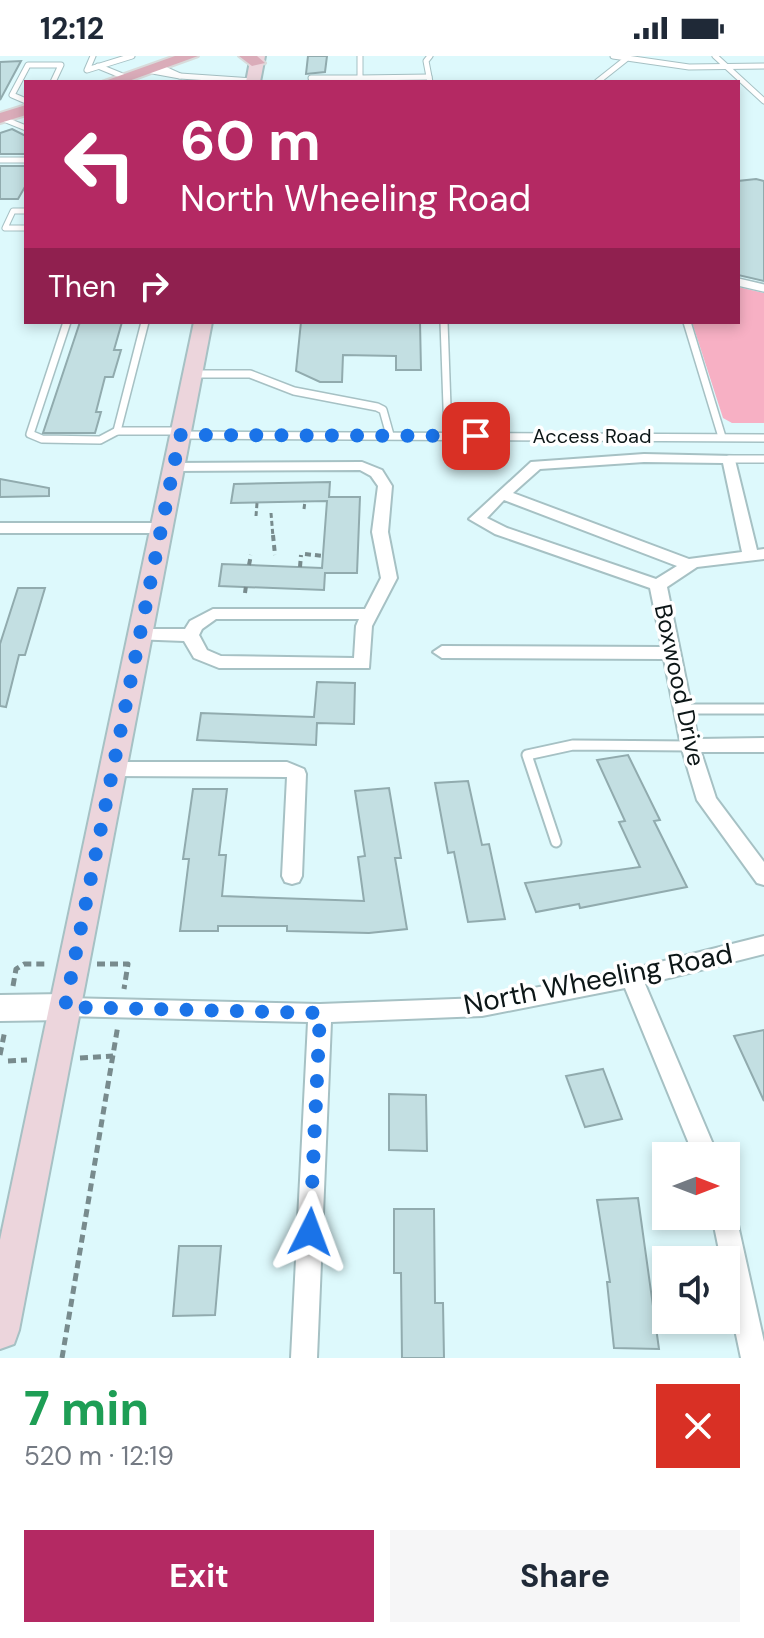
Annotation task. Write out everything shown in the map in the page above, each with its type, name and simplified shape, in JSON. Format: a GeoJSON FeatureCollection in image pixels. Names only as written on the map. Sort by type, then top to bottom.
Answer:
{"type":"FeatureCollection","features":[{"type":"Feature","properties":{"kind":"main road"},"geometry":{"type":"LineString","coordinates":[[118,80],[190,56]]}},
{"type":"Feature","properties":{"kind":"main road"},"geometry":{"type":"LineString","coordinates":[[253,80],[254,58]]}},
{"type":"Feature","properties":{"kind":"main road"},"geometry":{"type":"LineString","coordinates":[[0,118],[24,112]]}},
{"type":"Feature","properties":{"kind":"main road"},"geometry":{"type":"LineString","coordinates":[[0,1330],[6,1274],[65,1007],[203,324]]}},
{"type":"Feature","properties":{"kind":"street"},"geometry":{"type":"LineString","coordinates":[[658,585],[501,531],[477,519],[536,465],[644,458],[729,459],[757,554]]}},
{"type":"Feature","properties":{"kind":"street"},"geometry":{"type":"LineString","coordinates":[[173,467],[362,466],[377,473],[385,486],[380,532],[389,578],[386,589],[368,614],[363,664],[219,662],[200,654],[190,635]]}},
{"type":"Feature","properties":{"kind":"street"},"geometry":{"type":"LineString","coordinates":[[502,494],[689,565]]}},
{"type":"Feature","properties":{"kind":"street"},"geometry":{"type":"LineString","coordinates":[[0,528],[160,528]]}},
{"type":"Feature","properties":{"kind":"street","name":"Boxwood Drive"},"geometry":{"type":"LineString","coordinates":[[757,554],[689,565],[658,585],[690,746],[707,800],[764,877]]}},
{"type":"Feature","properties":{"kind":"street"},"geometry":{"type":"LineString","coordinates":[[190,635],[196,625],[213,614],[368,614]]}},
{"type":"Feature","properties":{"kind":"street"},"geometry":{"type":"LineString","coordinates":[[138,635],[190,635]]}},
{"type":"Feature","properties":{"kind":"street"},"geometry":{"type":"LineString","coordinates":[[442,652],[670,653]]}},
{"type":"Feature","properties":{"kind":"street"},"geometry":{"type":"LineString","coordinates":[[690,746],[764,745]]}},
{"type":"Feature","properties":{"kind":"street"},"geometry":{"type":"LineString","coordinates":[[111,769],[287,769],[297,774],[292,876]]}},
{"type":"Feature","properties":{"kind":"street","name":"North Wheeling Road"},"geometry":{"type":"LineString","coordinates":[[0,1008],[320,1013],[482,1007],[632,978],[764,945]]}},
{"type":"Feature","properties":{"kind":"street"},"geometry":{"type":"LineString","coordinates":[[632,978],[700,1142]]}},
{"type":"Feature","properties":{"kind":"street"},"geometry":{"type":"LineString","coordinates":[[304,1358],[320,1013]]}},
{"type":"Feature","properties":{"kind":"street"},"geometry":{"type":"LineString","coordinates":[[727,1230],[754,1358]]}},
{"type":"Feature","properties":{"kind":"lane"},"geometry":{"type":"LineString","coordinates":[[37,65],[41,56]]}},
{"type":"Feature","properties":{"kind":"lane"},"geometry":{"type":"LineString","coordinates":[[93,56],[87,70],[132,56]]}},
{"type":"Feature","properties":{"kind":"lane"},"geometry":{"type":"LineString","coordinates":[[360,56],[360,78]]}},
{"type":"Feature","properties":{"kind":"lane"},"geometry":{"type":"LineString","coordinates":[[311,78],[429,80],[426,61],[430,56]]}},
{"type":"Feature","properties":{"kind":"lane"},"geometry":{"type":"LineString","coordinates":[[613,56],[654,63],[764,66]]}},
{"type":"Feature","properties":{"kind":"lane"},"geometry":{"type":"LineString","coordinates":[[654,63],[660,56]]}},
{"type":"Feature","properties":{"kind":"lane"},"geometry":{"type":"LineString","coordinates":[[715,56],[764,101]]}},
{"type":"Feature","properties":{"kind":"lane"},"geometry":{"type":"LineString","coordinates":[[600,80],[626,59]]}},
{"type":"Feature","properties":{"kind":"lane"},"geometry":{"type":"LineString","coordinates":[[24,111],[12,95],[28,65],[61,65],[54,80]]}},
{"type":"Feature","properties":{"kind":"lane"},"geometry":{"type":"LineString","coordinates":[[98,66],[118,80]]}},
{"type":"Feature","properties":{"kind":"lane"},"geometry":{"type":"LineString","coordinates":[[153,68],[180,76]]}},
{"type":"Feature","properties":{"kind":"lane"},"geometry":{"type":"LineString","coordinates":[[153,68],[165,76],[229,80]]}},
{"type":"Feature","properties":{"kind":"lane"},"geometry":{"type":"LineString","coordinates":[[0,160],[24,160]]}},
{"type":"Feature","properties":{"kind":"lane"},"geometry":{"type":"LineString","coordinates":[[24,211],[13,211],[5,228],[24,228]]}},
{"type":"Feature","properties":{"kind":"lane"},"geometry":{"type":"LineString","coordinates":[[740,282],[764,288]]}},
{"type":"Feature","properties":{"kind":"lane","name":"Access Road"},"geometry":{"type":"LineString","coordinates":[[66,324],[30,434],[42,439],[100,440],[117,431],[764,438]]}},
{"type":"Feature","properties":{"kind":"lane"},"geometry":{"type":"LineString","coordinates":[[117,431],[144,324]]}},
{"type":"Feature","properties":{"kind":"lane"},"geometry":{"type":"LineString","coordinates":[[444,324],[448,435]]}},
{"type":"Feature","properties":{"kind":"lane"},"geometry":{"type":"LineString","coordinates":[[688,324],[722,437]]}},
{"type":"Feature","properties":{"kind":"lane"},"geometry":{"type":"LineString","coordinates":[[192,377],[262,377],[294,391],[377,407],[383,410],[390,435]]}},
{"type":"Feature","properties":{"kind":"lane"},"geometry":{"type":"LineString","coordinates":[[729,459],[764,459]]}},
{"type":"Feature","properties":{"kind":"lane"},"geometry":{"type":"LineString","coordinates":[[682,709],[764,709]]}},
{"type":"Feature","properties":{"kind":"lane"},"geometry":{"type":"LineString","coordinates":[[556,842],[527,755],[573,745],[690,746]]}},
{"type":"Feature","properties":{"kind":"path"},"geometry":{"type":"LineString","coordinates":[[304,509],[305,501]]}},
{"type":"Feature","properties":{"kind":"path"},"geometry":{"type":"LineString","coordinates":[[256,516],[257,503]]}},
{"type":"Feature","properties":{"kind":"path"},"geometry":{"type":"LineString","coordinates":[[271,513],[275,555]]}},
{"type":"Feature","properties":{"kind":"path"},"geometry":{"type":"LineString","coordinates":[[249,565],[251,555]]}},
{"type":"Feature","properties":{"kind":"path"},"geometry":{"type":"LineString","coordinates":[[300,567],[303,555],[323,556]]}},
{"type":"Feature","properties":{"kind":"path"},"geometry":{"type":"LineString","coordinates":[[245,593],[246,586]]}},
{"type":"Feature","properties":{"kind":"path"},"geometry":{"type":"LineString","coordinates":[[16,969],[24,964]]}},
{"type":"Feature","properties":{"kind":"path"},"geometry":{"type":"LineString","coordinates":[[62,1358],[113,1056]]}},
{"type":"Feature","properties":{"kind":"shaded area"},"geometry":{"type":"Polygon","coordinates":[[[740,287],[764,293],[764,423],[732,423],[723,418],[693,324],[740,324],[740,287]]]}},
{"type":"Feature","properties":{"kind":"building"},"geometry":{"type":"Polygon","coordinates":[[[308,56],[327,56],[325,72],[306,74],[308,56]]]}},
{"type":"Feature","properties":{"kind":"building"},"geometry":{"type":"Polygon","coordinates":[[[21,61],[0,100],[0,62],[21,61]]]}},
{"type":"Feature","properties":{"kind":"building"},"geometry":{"type":"Polygon","coordinates":[[[12,129],[24,135],[24,154],[0,154],[0,133],[12,129]]]}},
{"type":"Feature","properties":{"kind":"building"},"geometry":{"type":"Polygon","coordinates":[[[0,166],[24,166],[24,188],[18,199],[0,199],[0,166]]]}},
{"type":"Feature","properties":{"kind":"building"},"geometry":{"type":"Polygon","coordinates":[[[740,181],[764,181],[764,281],[740,275],[740,181]]]}},
{"type":"Feature","properties":{"kind":"building"},"geometry":{"type":"Polygon","coordinates":[[[79,324],[121,324],[114,350],[121,350],[113,377],[105,377],[96,412],[101,412],[95,433],[43,433],[79,324]]]}},
{"type":"Feature","properties":{"kind":"building"},"geometry":{"type":"Polygon","coordinates":[[[301,324],[420,324],[421,370],[396,370],[396,356],[343,355],[342,382],[320,382],[296,371],[301,324]]]}},
{"type":"Feature","properties":{"kind":"building"},"geometry":{"type":"Polygon","coordinates":[[[0,479],[49,488],[49,496],[0,497],[0,479]]]}},
{"type":"Feature","properties":{"kind":"building"},"geometry":{"type":"Polygon","coordinates":[[[330,482],[329,497],[360,497],[357,573],[325,573],[324,590],[219,586],[222,564],[322,568],[327,501],[231,503],[234,484],[330,482]]]}},
{"type":"Feature","properties":{"kind":"building"},"geometry":{"type":"Polygon","coordinates":[[[18,588],[45,588],[25,655],[19,655],[6,707],[0,706],[0,644],[18,588]]]}},
{"type":"Feature","properties":{"kind":"building"},"geometry":{"type":"Polygon","coordinates":[[[317,682],[355,683],[354,724],[317,723],[316,745],[197,740],[201,713],[314,717],[317,682]]]}},
{"type":"Feature","properties":{"kind":"building"},"geometry":{"type":"Polygon","coordinates":[[[628,755],[660,820],[654,821],[687,887],[580,908],[579,904],[536,912],[525,883],[640,867],[619,822],[625,821],[597,760],[628,755]]]}},
{"type":"Feature","properties":{"kind":"building"},"geometry":{"type":"Polygon","coordinates":[[[468,781],[482,845],[489,844],[505,919],[468,922],[454,852],[448,853],[435,783],[468,781]]]}},
{"type":"Feature","properties":{"kind":"building"},"geometry":{"type":"Polygon","coordinates":[[[389,788],[401,858],[395,858],[407,929],[369,933],[287,931],[287,926],[218,926],[218,931],[180,931],[189,859],[183,859],[193,789],[227,789],[219,855],[226,855],[222,896],[364,901],[358,857],[365,856],[355,791],[389,788]]]}},
{"type":"Feature","properties":{"kind":"building"},"geometry":{"type":"Polygon","coordinates":[[[764,1030],[764,1101],[734,1036],[764,1030]]]}},
{"type":"Feature","properties":{"kind":"building"},"geometry":{"type":"Polygon","coordinates":[[[603,1069],[622,1119],[585,1127],[566,1076],[603,1069]]]}},
{"type":"Feature","properties":{"kind":"building"},"geometry":{"type":"Polygon","coordinates":[[[389,1094],[426,1095],[427,1151],[389,1150],[389,1094]]]}},
{"type":"Feature","properties":{"kind":"building"},"geometry":{"type":"Polygon","coordinates":[[[638,1198],[652,1299],[652,1334],[657,1334],[659,1349],[614,1348],[607,1282],[610,1282],[597,1200],[638,1198]]]}},
{"type":"Feature","properties":{"kind":"building"},"geometry":{"type":"Polygon","coordinates":[[[394,1209],[434,1209],[435,1303],[443,1303],[444,1358],[402,1358],[401,1273],[394,1273],[394,1209]]]}},
{"type":"Feature","properties":{"kind":"building"},"geometry":{"type":"Polygon","coordinates":[[[179,1246],[221,1246],[215,1315],[173,1316],[179,1246]]]}},
{"type":"Feature","properties":{"kind":"route"},"geometry":{"type":"LineString","coordinates":[[310,1232],[320,1013],[65,1007],[160,528],[180,435],[476,436]]}}]}
